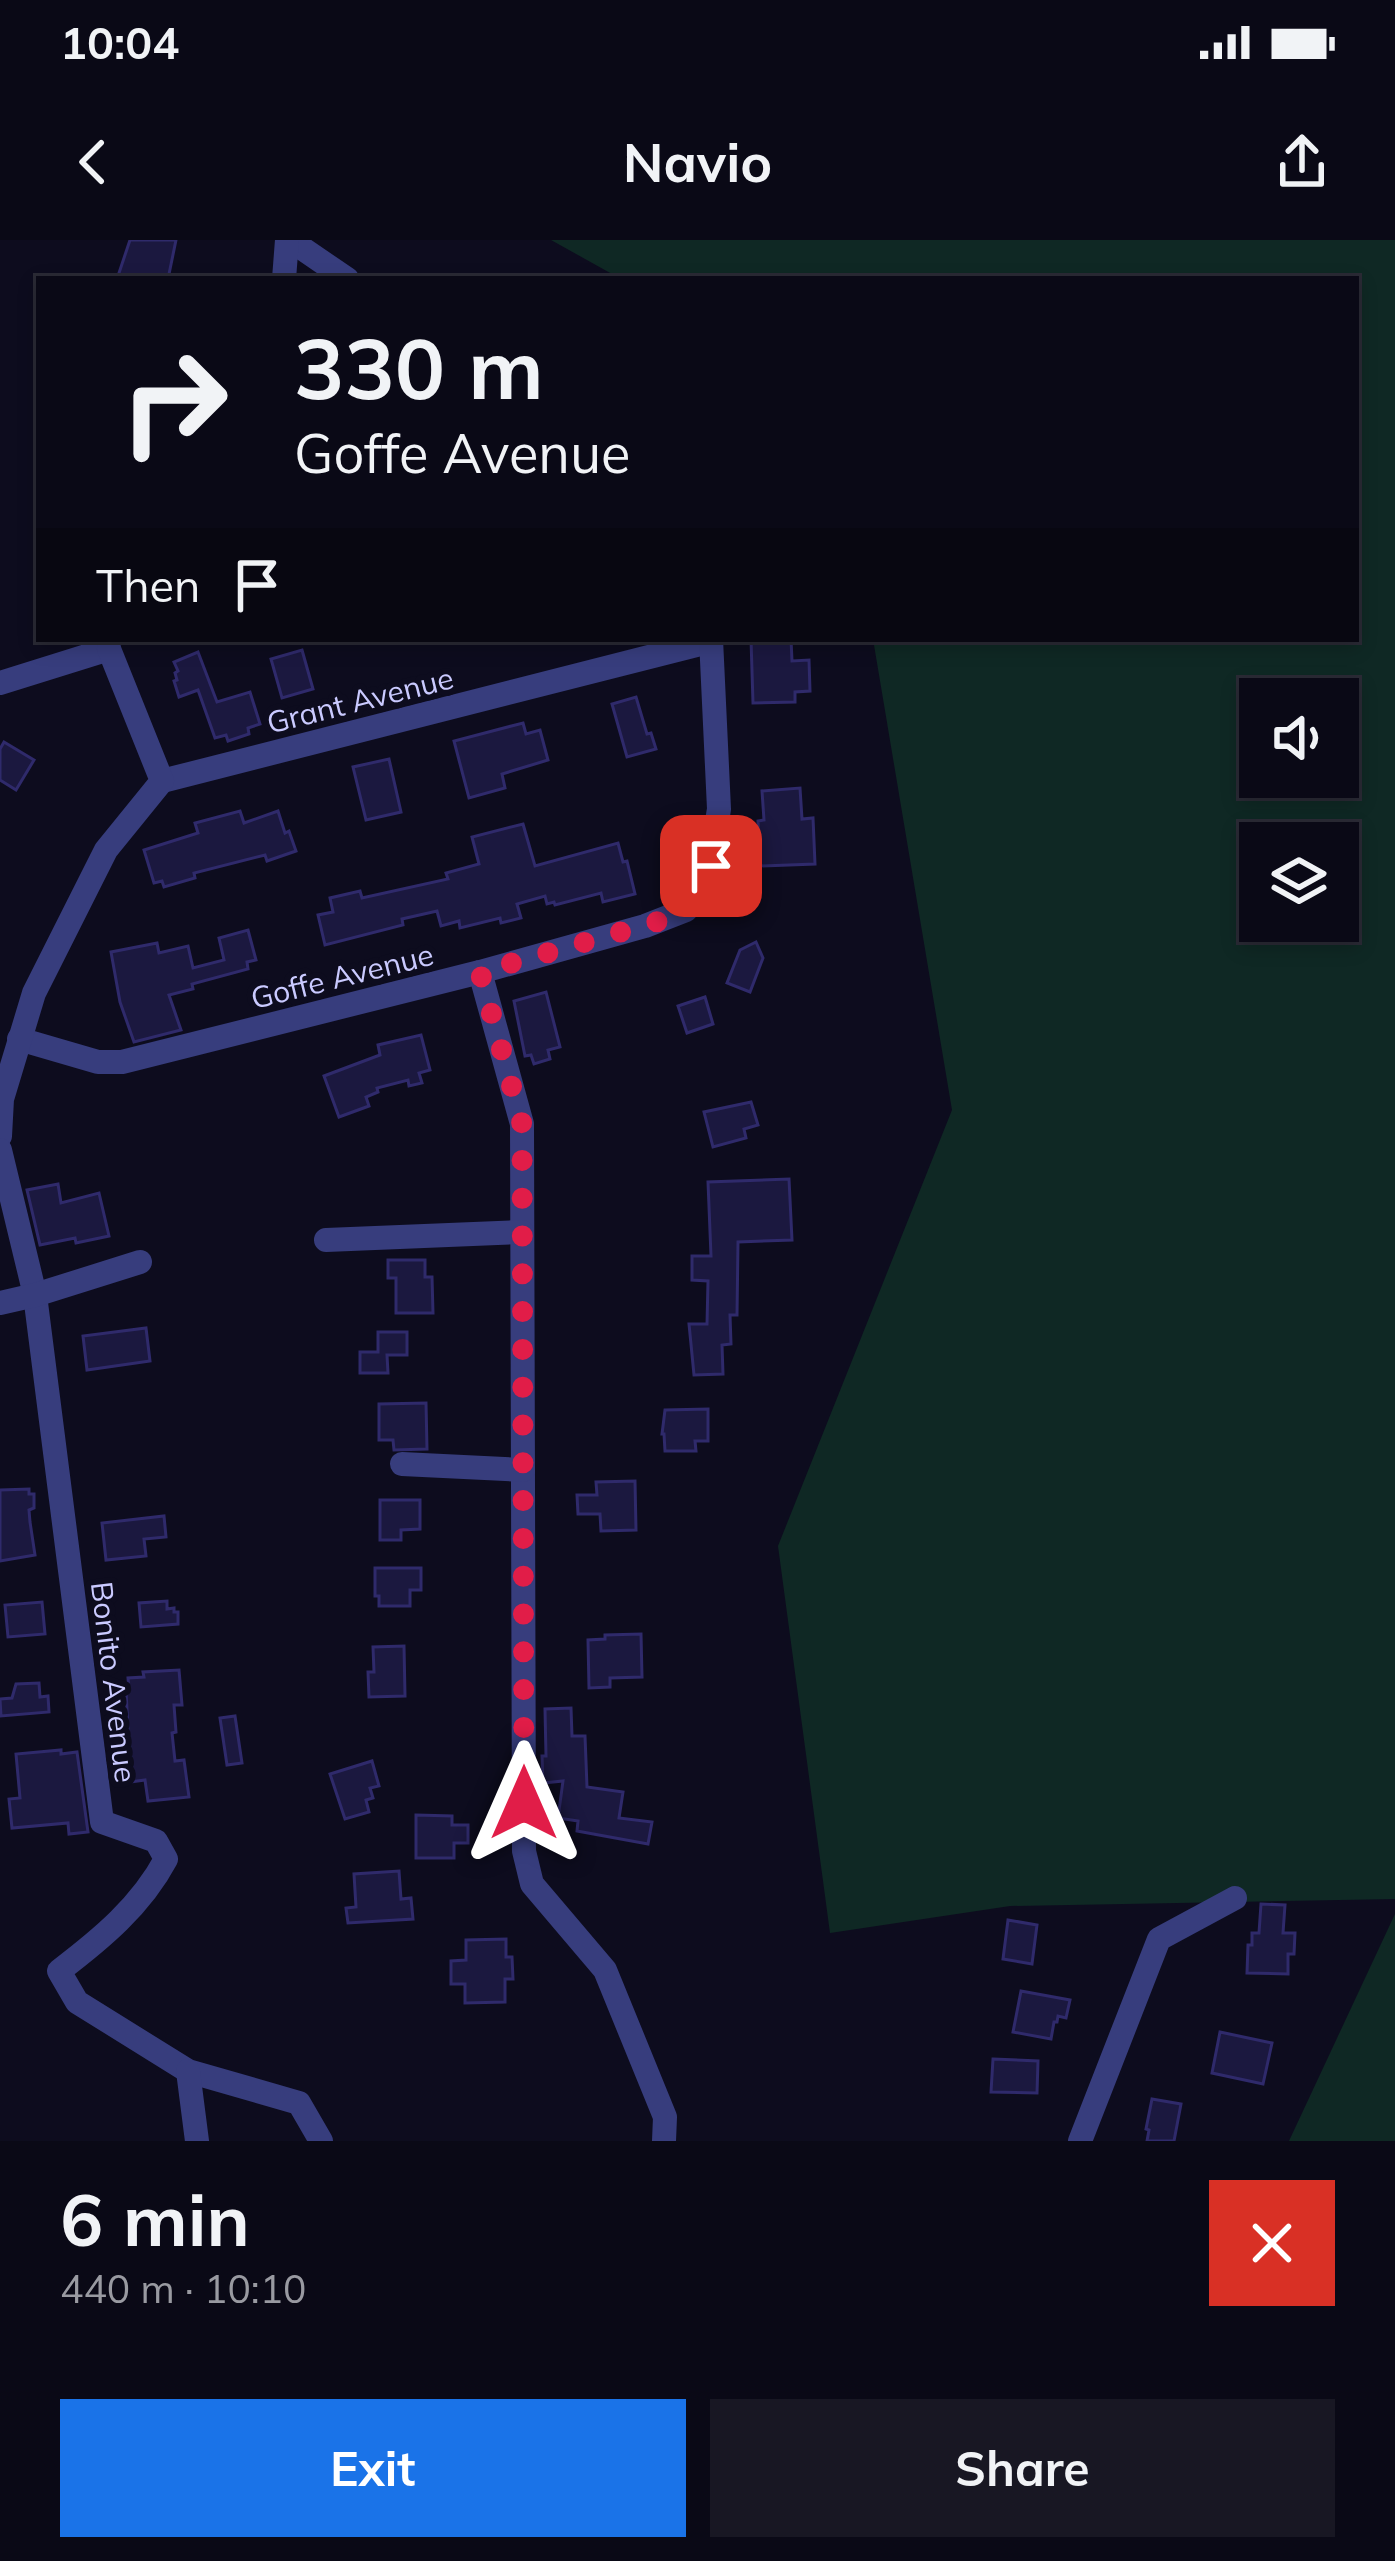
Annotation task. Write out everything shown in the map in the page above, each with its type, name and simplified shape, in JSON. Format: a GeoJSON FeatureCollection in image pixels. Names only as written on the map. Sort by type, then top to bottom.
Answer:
{"type":"FeatureCollection","features":[{"type":"Feature","properties":{"kind":"street"},"geometry":{"type":"LineString","coordinates":[[284,276],[289,240],[343,276]]}},
{"type":"Feature","properties":{"kind":"street","name":"Grant Avenue"},"geometry":{"type":"LineString","coordinates":[[162,781],[704,642]]}},
{"type":"Feature","properties":{"kind":"street","name":"Goffe Avenue"},"geometry":{"type":"LineString","coordinates":[[19,1040],[98,1062],[122,1062],[480,972],[686,910],[708,878],[719,809],[712,642]]}},
{"type":"Feature","properties":{"kind":"street"},"geometry":{"type":"LineString","coordinates":[[0,682],[112,644],[162,781],[106,850],[34,993],[2,1100],[0,1136]]}},
{"type":"Feature","properties":{"kind":"street"},"geometry":{"type":"LineString","coordinates":[[480,972],[522,1124],[524,1851],[532,1884],[605,1970],[664,2117],[664,2141]]}},
{"type":"Feature","properties":{"kind":"street"},"geometry":{"type":"LineString","coordinates":[[0,1150],[34,1295]]}},
{"type":"Feature","properties":{"kind":"street"},"geometry":{"type":"LineString","coordinates":[[326,1240],[522,1232]]}},
{"type":"Feature","properties":{"kind":"street"},"geometry":{"type":"LineString","coordinates":[[0,1303],[140,1262]]}},
{"type":"Feature","properties":{"kind":"street","name":"Bonito Avenue"},"geometry":{"type":"LineString","coordinates":[[34,1295],[102,1822],[156,1841],[166,1859],[150,1889],[101,1939],[59,1971],[77,2002],[188,2072],[299,2103],[321,2141]]}},
{"type":"Feature","properties":{"kind":"street"},"geometry":{"type":"LineString","coordinates":[[403,1465],[523,1470]]}},
{"type":"Feature","properties":{"kind":"street"},"geometry":{"type":"LineString","coordinates":[[1080,2141],[1159,1939],[1234,1898]]}},
{"type":"Feature","properties":{"kind":"street"},"geometry":{"type":"LineString","coordinates":[[188,2072],[197,2141]]}},
{"type":"Feature","properties":{"kind":"green space"},"geometry":{"type":"Polygon","coordinates":[[[551,240],[1395,240],[1395,1899],[1010,1906],[830,1933],[778,1546],[952,1110],[874,642],[1359,642],[1359,276],[616,276],[551,240]]]}},
{"type":"Feature","properties":{"kind":"green space"},"geometry":{"type":"Polygon","coordinates":[[[1395,1914],[1395,2141],[1289,2141],[1395,1914]]]}},
{"type":"Feature","properties":{"kind":"building"},"geometry":{"type":"Polygon","coordinates":[[[130,240],[176,240],[169,276],[118,276],[130,240]]]}},
{"type":"Feature","properties":{"kind":"building"},"geometry":{"type":"Polygon","coordinates":[[[751,642],[791,642],[792,661],[809,660],[810,691],[795,692],[795,702],[753,703],[751,642]]]}},
{"type":"Feature","properties":{"kind":"building"},"geometry":{"type":"Polygon","coordinates":[[[302,650],[313,689],[282,698],[271,659],[302,650]]]}},
{"type":"Feature","properties":{"kind":"building"},"geometry":{"type":"Polygon","coordinates":[[[198,652],[217,702],[250,692],[260,724],[248,728],[249,734],[228,741],[226,735],[215,738],[198,690],[179,697],[174,662],[198,652]]]}},
{"type":"Feature","properties":{"kind":"building"},"geometry":{"type":"Polygon","coordinates":[[[636,697],[656,749],[627,757],[612,704],[636,697]]]}},
{"type":"Feature","properties":{"kind":"building"},"geometry":{"type":"Polygon","coordinates":[[[523,723],[526,734],[540,730],[548,760],[502,774],[505,788],[469,798],[454,741],[523,723]]]}},
{"type":"Feature","properties":{"kind":"building"},"geometry":{"type":"Polygon","coordinates":[[[4,742],[34,760],[16,790],[0,780],[4,742]]]}},
{"type":"Feature","properties":{"kind":"building"},"geometry":{"type":"Polygon","coordinates":[[[389,759],[401,812],[366,820],[353,767],[389,759]]]}},
{"type":"Feature","properties":{"kind":"building"},"geometry":{"type":"Polygon","coordinates":[[[800,788],[802,819],[813,818],[815,864],[760,866],[762,791],[800,788]]]}},
{"type":"Feature","properties":{"kind":"building"},"geometry":{"type":"Polygon","coordinates":[[[240,811],[244,823],[278,811],[296,851],[267,861],[265,855],[194,873],[195,878],[164,887],[162,881],[154,883],[144,850],[198,833],[195,823],[240,811]]]}},
{"type":"Feature","properties":{"kind":"building"},"geometry":{"type":"Polygon","coordinates":[[[523,824],[535,866],[618,843],[635,894],[603,902],[601,893],[555,905],[547,904],[545,896],[517,904],[521,918],[460,928],[459,921],[441,926],[437,911],[325,945],[318,915],[333,912],[330,898],[360,891],[362,898],[448,879],[446,873],[479,864],[472,837],[523,824]]]}},
{"type":"Feature","properties":{"kind":"building"},"geometry":{"type":"Polygon","coordinates":[[[248,930],[256,960],[247,962],[248,969],[169,995],[181,1030],[134,1042],[120,1002],[111,952],[157,943],[159,953],[188,946],[193,968],[224,960],[219,938],[248,930]]]}},
{"type":"Feature","properties":{"kind":"building"},"geometry":{"type":"Polygon","coordinates":[[[756,942],[763,958],[750,992],[727,983],[740,950],[756,942]]]}},
{"type":"Feature","properties":{"kind":"building"},"geometry":{"type":"Polygon","coordinates":[[[546,992],[560,1047],[548,1050],[550,1059],[534,1064],[531,1055],[525,1056],[514,1001],[546,992]]]}},
{"type":"Feature","properties":{"kind":"building"},"geometry":{"type":"Polygon","coordinates":[[[705,997],[713,1024],[687,1033],[678,1006],[705,997]]]}},
{"type":"Feature","properties":{"kind":"building"},"geometry":{"type":"Polygon","coordinates":[[[421,1035],[430,1070],[419,1073],[422,1083],[409,1086],[408,1080],[377,1088],[378,1092],[366,1097],[369,1106],[339,1117],[324,1076],[380,1055],[378,1045],[421,1035]]]}},
{"type":"Feature","properties":{"kind":"building"},"geometry":{"type":"Polygon","coordinates":[[[751,1102],[758,1125],[744,1129],[746,1138],[713,1147],[704,1112],[751,1102]]]}},
{"type":"Feature","properties":{"kind":"building"},"geometry":{"type":"Polygon","coordinates":[[[789,1179],[792,1240],[738,1242],[737,1315],[730,1315],[731,1344],[722,1345],[723,1374],[694,1375],[689,1324],[707,1324],[708,1281],[692,1280],[692,1256],[711,1256],[708,1182],[789,1179]]]}},
{"type":"Feature","properties":{"kind":"building"},"geometry":{"type":"Polygon","coordinates":[[[58,1184],[61,1203],[99,1193],[109,1236],[40,1245],[27,1190],[58,1184]]]}},
{"type":"Feature","properties":{"kind":"building"},"geometry":{"type":"Polygon","coordinates":[[[388,1260],[425,1260],[425,1277],[432,1277],[433,1313],[396,1313],[396,1278],[388,1278],[388,1260]]]}},
{"type":"Feature","properties":{"kind":"building"},"geometry":{"type":"Polygon","coordinates":[[[146,1328],[150,1361],[87,1370],[83,1336],[146,1328]]]}},
{"type":"Feature","properties":{"kind":"building"},"geometry":{"type":"Polygon","coordinates":[[[378,1332],[407,1332],[407,1355],[387,1355],[388,1373],[360,1373],[360,1352],[378,1352],[378,1332]]]}},
{"type":"Feature","properties":{"kind":"building"},"geometry":{"type":"Polygon","coordinates":[[[426,1403],[427,1449],[394,1450],[393,1440],[379,1440],[379,1404],[426,1403]]]}},
{"type":"Feature","properties":{"kind":"building"},"geometry":{"type":"Polygon","coordinates":[[[708,1409],[708,1441],[695,1441],[696,1451],[665,1451],[665,1410],[708,1409]]]}},
{"type":"Feature","properties":{"kind":"building"},"geometry":{"type":"Polygon","coordinates":[[[635,1481],[636,1530],[601,1531],[600,1514],[578,1514],[577,1495],[597,1495],[596,1482],[635,1481]]]}},
{"type":"Feature","properties":{"kind":"building"},"geometry":{"type":"Polygon","coordinates":[[[29,1489],[34,1494],[34,1508],[29,1510],[35,1555],[0,1561],[0,1490],[29,1489]]]}},
{"type":"Feature","properties":{"kind":"building"},"geometry":{"type":"Polygon","coordinates":[[[380,1500],[420,1500],[420,1529],[401,1530],[401,1540],[380,1540],[380,1500]]]}},
{"type":"Feature","properties":{"kind":"building"},"geometry":{"type":"Polygon","coordinates":[[[164,1516],[166,1537],[144,1539],[146,1556],[106,1560],[102,1523],[164,1516]]]}},
{"type":"Feature","properties":{"kind":"building"},"geometry":{"type":"Polygon","coordinates":[[[375,1568],[421,1568],[421,1590],[410,1590],[410,1606],[379,1606],[375,1568]]]}},
{"type":"Feature","properties":{"kind":"building"},"geometry":{"type":"Polygon","coordinates":[[[167,1601],[167,1609],[178,1612],[178,1624],[141,1627],[139,1603],[167,1601]]]}},
{"type":"Feature","properties":{"kind":"building"},"geometry":{"type":"Polygon","coordinates":[[[42,1602],[45,1634],[8,1637],[5,1605],[42,1602]]]}},
{"type":"Feature","properties":{"kind":"building"},"geometry":{"type":"Polygon","coordinates":[[[641,1634],[642,1677],[610,1678],[610,1687],[589,1688],[588,1640],[641,1634]]]}},
{"type":"Feature","properties":{"kind":"building"},"geometry":{"type":"Polygon","coordinates":[[[404,1646],[405,1696],[369,1697],[373,1647],[404,1646]]]}},
{"type":"Feature","properties":{"kind":"building"},"geometry":{"type":"Polygon","coordinates":[[[179,1670],[182,1705],[174,1705],[176,1732],[172,1733],[175,1761],[184,1760],[189,1797],[148,1801],[145,1780],[130,1782],[125,1731],[128,1678],[144,1677],[143,1672],[179,1670]]]}},
{"type":"Feature","properties":{"kind":"building"},"geometry":{"type":"Polygon","coordinates":[[[39,1683],[40,1697],[48,1696],[49,1712],[1,1716],[0,1699],[12,1698],[16,1684],[39,1683]]]}},
{"type":"Feature","properties":{"kind":"building"},"geometry":{"type":"Polygon","coordinates":[[[571,1708],[572,1736],[585,1736],[587,1787],[623,1792],[619,1818],[652,1822],[648,1844],[577,1831],[578,1821],[558,1818],[563,1781],[543,1783],[545,1709],[571,1708]]]}},
{"type":"Feature","properties":{"kind":"building"},"geometry":{"type":"Polygon","coordinates":[[[235,1716],[242,1763],[227,1765],[220,1718],[235,1716]]]}},
{"type":"Feature","properties":{"kind":"building"},"geometry":{"type":"Polygon","coordinates":[[[61,1750],[61,1754],[77,1752],[88,1832],[69,1834],[68,1823],[12,1828],[9,1799],[20,1798],[16,1754],[61,1750]]]}},
{"type":"Feature","properties":{"kind":"building"},"geometry":{"type":"Polygon","coordinates":[[[372,1761],[379,1786],[370,1788],[369,1812],[345,1819],[330,1774],[372,1761]]]}},
{"type":"Feature","properties":{"kind":"building"},"geometry":{"type":"Polygon","coordinates":[[[416,1815],[452,1816],[452,1825],[468,1825],[468,1843],[454,1843],[454,1858],[416,1858],[416,1815]]]}},
{"type":"Feature","properties":{"kind":"building"},"geometry":{"type":"Polygon","coordinates":[[[399,1871],[401,1899],[411,1898],[413,1919],[348,1923],[346,1908],[356,1907],[354,1874],[399,1871]]]}},
{"type":"Feature","properties":{"kind":"building"},"geometry":{"type":"Polygon","coordinates":[[[1261,1904],[1285,1905],[1283,1933],[1295,1933],[1288,1974],[1247,1973],[1248,1945],[1252,1945],[1252,1933],[1259,1933],[1261,1904]]]}},
{"type":"Feature","properties":{"kind":"building"},"geometry":{"type":"Polygon","coordinates":[[[1008,1920],[1037,1925],[1032,1964],[1003,1959],[1008,1920]]]}},
{"type":"Feature","properties":{"kind":"building"},"geometry":{"type":"Polygon","coordinates":[[[506,1939],[513,1979],[505,1979],[505,2002],[465,2003],[465,1984],[451,1984],[451,1961],[466,1960],[466,1940],[506,1939]]]}},
{"type":"Feature","properties":{"kind":"building"},"geometry":{"type":"Polygon","coordinates":[[[1021,1991],[1070,2000],[1066,2018],[1058,2016],[1054,2022],[1051,2039],[1013,2032],[1021,1991]]]}},
{"type":"Feature","properties":{"kind":"building"},"geometry":{"type":"Polygon","coordinates":[[[1220,2032],[1272,2043],[1263,2084],[1212,2073],[1220,2032]]]}},
{"type":"Feature","properties":{"kind":"building"},"geometry":{"type":"Polygon","coordinates":[[[993,2059],[1038,2061],[1037,2093],[991,2092],[993,2059]]]}},
{"type":"Feature","properties":{"kind":"building"},"geometry":{"type":"Polygon","coordinates":[[[1152,2099],[1181,2104],[1174,2141],[1147,2141],[1152,2099]]]}},
{"type":"Feature","properties":{"kind":"route"},"geometry":{"type":"LineString","coordinates":[[524,1803],[522,1124],[480,972],[670,918],[698,896],[711,866]]}}]}
